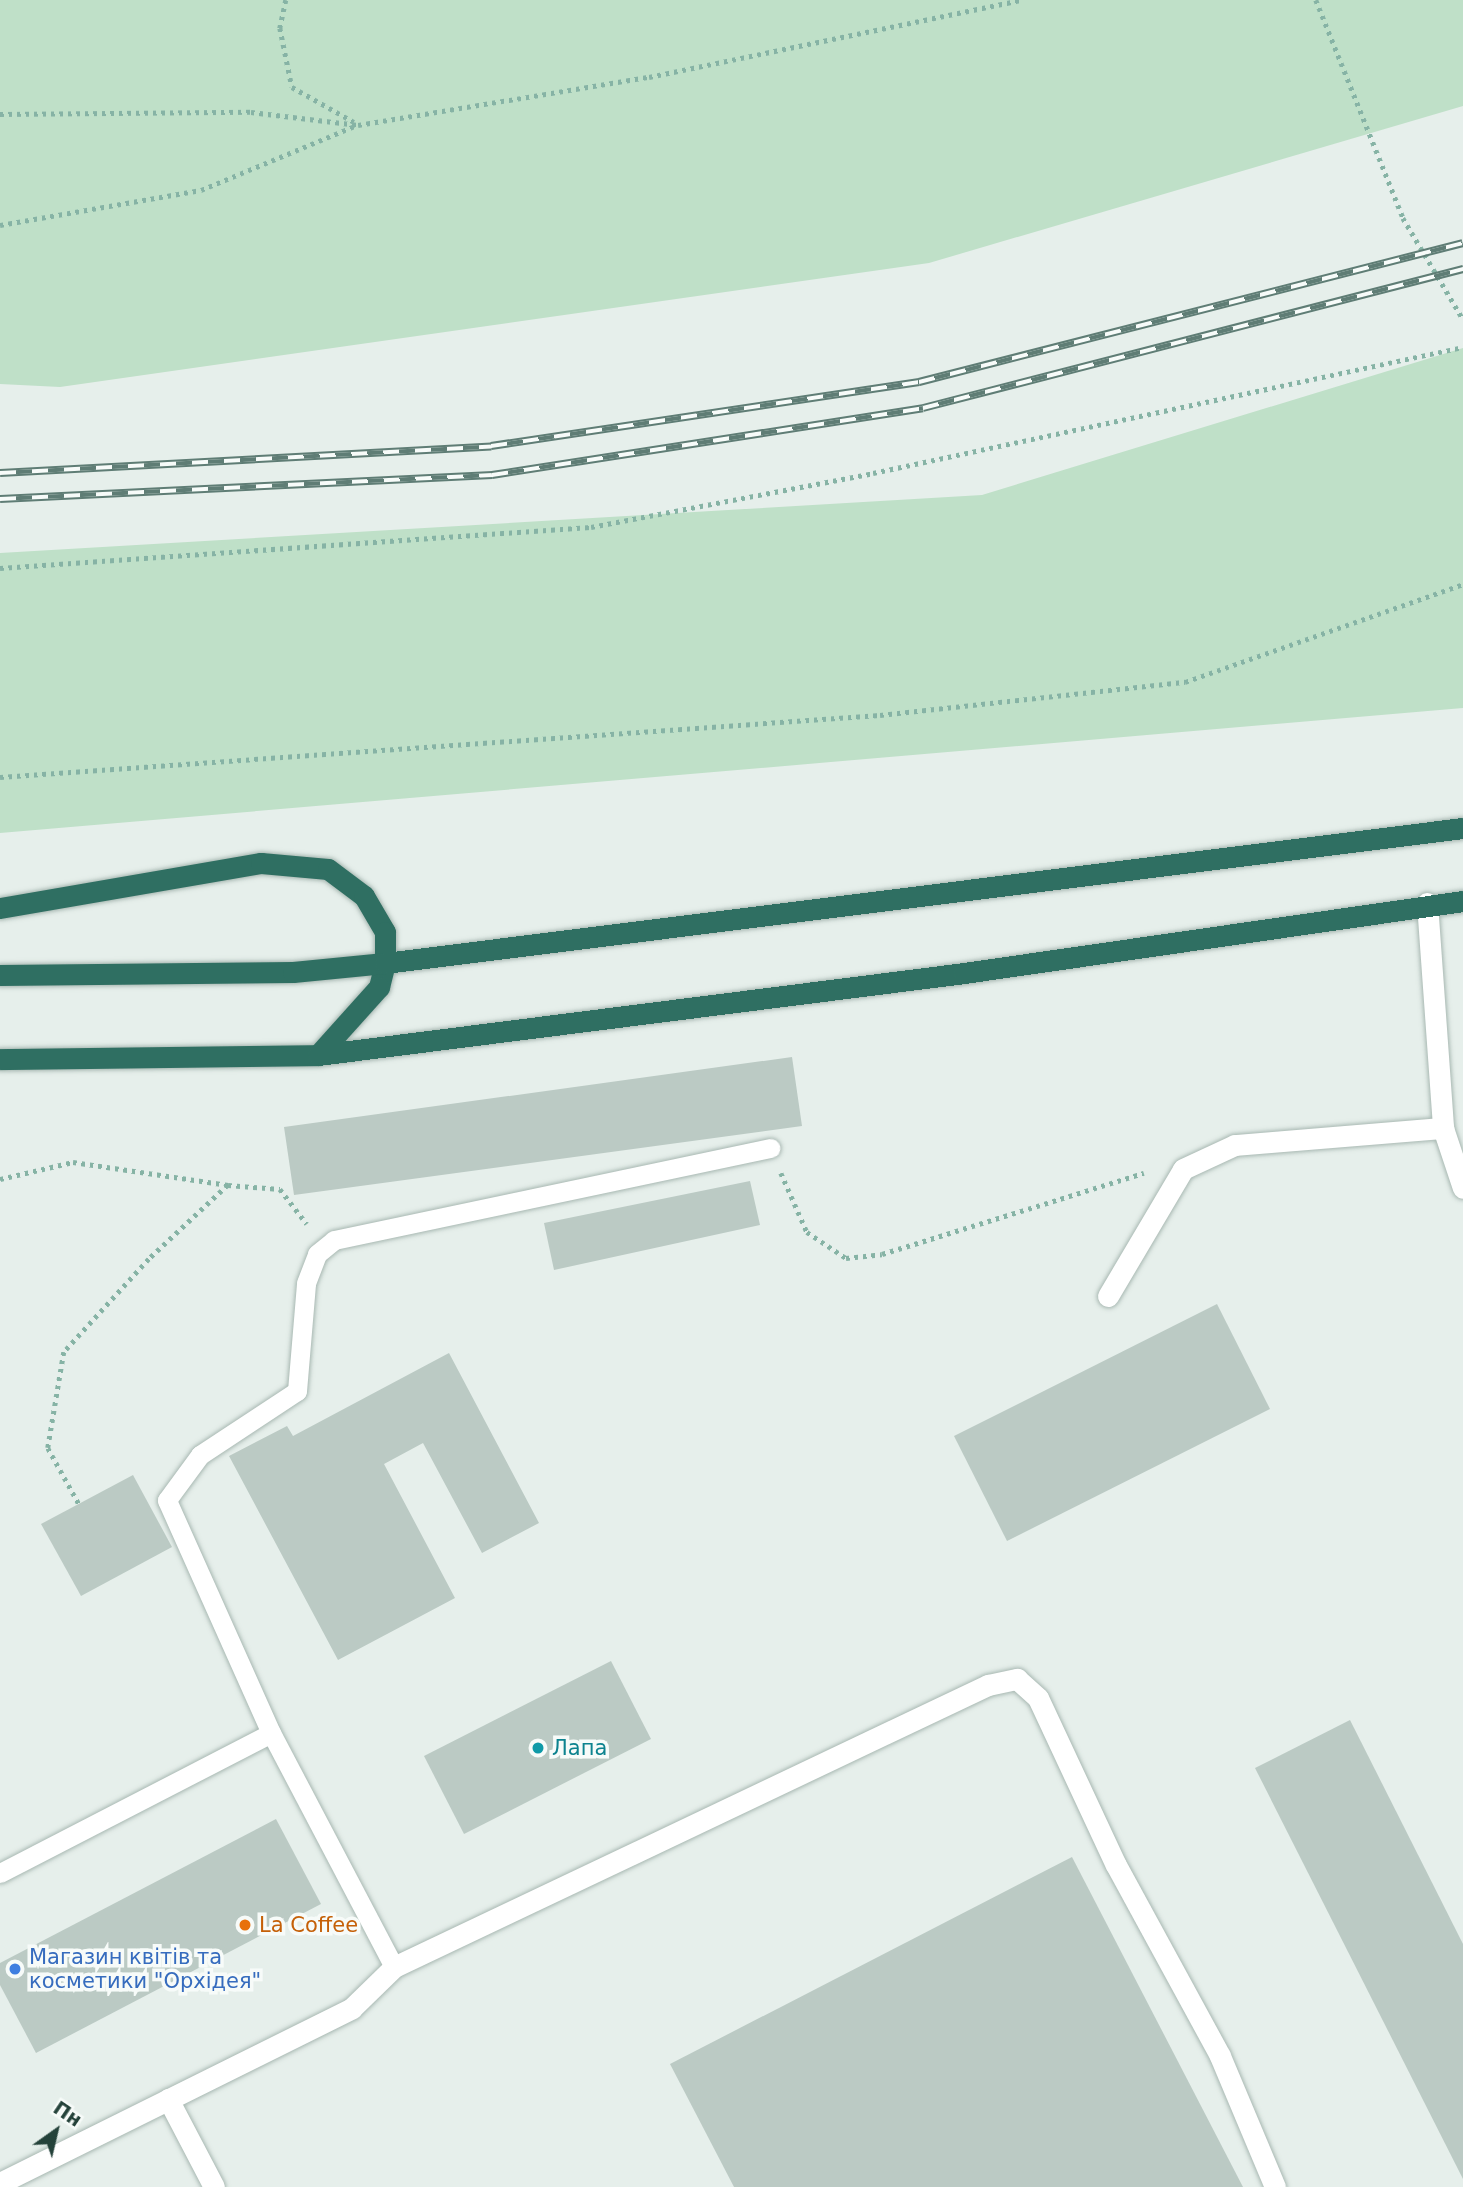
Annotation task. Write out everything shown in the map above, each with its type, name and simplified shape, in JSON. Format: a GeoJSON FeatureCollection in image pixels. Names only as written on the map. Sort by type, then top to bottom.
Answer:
{"type":"FeatureCollection","features":[{"type":"Feature","properties":{"kind":"highway"},"geometry":{"type":"LineString","coordinates":[[0,975],[293,972],[385,963],[1463,828]]}},
{"type":"Feature","properties":{"kind":"highway"},"geometry":{"type":"LineString","coordinates":[[0,908],[261,863],[328,869],[364,896],[385,932],[385,963],[379,987],[318,1055]]}},
{"type":"Feature","properties":{"kind":"highway"},"geometry":{"type":"LineString","coordinates":[[0,1059],[318,1055],[964,972],[1427,903],[1463,901]]}},
{"type":"Feature","properties":{"kind":"street"},"geometry":{"type":"LineString","coordinates":[[1427,903],[1443,1128],[1463,1188]]}},
{"type":"Feature","properties":{"kind":"street"},"geometry":{"type":"LineString","coordinates":[[1108,1296],[1183,1169],[1236,1145],[1443,1128]]}},
{"type":"Feature","properties":{"kind":"street"},"geometry":{"type":"LineString","coordinates":[[0,2183],[352,2008],[394,1967],[988,1685],[1017,1679],[1038,1698],[1116,1866],[1220,2056],[1275,2187]]}},
{"type":"Feature","properties":{"kind":"street"},"geometry":{"type":"LineString","coordinates":[[168,2099],[214,2187]]}},
{"type":"Feature","properties":{"kind":"lane"},"geometry":{"type":"LineString","coordinates":[[394,1967],[271,1733],[167,1500],[200,1455],[297,1391],[306,1283],[317,1254],[334,1240],[770,1148]]}},
{"type":"Feature","properties":{"kind":"lane"},"geometry":{"type":"LineString","coordinates":[[0,1872],[271,1733]]}},
{"type":"Feature","properties":{"kind":"path"},"geometry":{"type":"LineString","coordinates":[[286,0],[280,28],[292,86],[358,125]]}},
{"type":"Feature","properties":{"kind":"path"},"geometry":{"type":"LineString","coordinates":[[0,225],[201,190],[358,125],[649,76],[1022,0]]}},
{"type":"Feature","properties":{"kind":"path"},"geometry":{"type":"LineString","coordinates":[[1316,0],[1403,218],[1463,319]]}},
{"type":"Feature","properties":{"kind":"path"},"geometry":{"type":"LineString","coordinates":[[0,114],[251,112],[358,125]]}},
{"type":"Feature","properties":{"kind":"path"},"geometry":{"type":"LineString","coordinates":[[0,568],[591,527],[873,473],[1463,347]]}},
{"type":"Feature","properties":{"kind":"path"},"geometry":{"type":"LineString","coordinates":[[0,776],[880,715],[1185,682],[1463,584]]}},
{"type":"Feature","properties":{"kind":"path"},"geometry":{"type":"LineString","coordinates":[[770,1148],[807,1232],[846,1258],[882,1254],[1157,1169]]}},
{"type":"Feature","properties":{"kind":"path"},"geometry":{"type":"LineString","coordinates":[[0,1179],[73,1162],[228,1185],[280,1189],[303,1221],[334,1240]]}},
{"type":"Feature","properties":{"kind":"path"},"geometry":{"type":"LineString","coordinates":[[79,1504],[48,1448],[64,1353],[149,1259],[228,1185]]}},
{"type":"Feature","properties":{"kind":"green space"},"geometry":{"type":"Polygon","coordinates":[[[0,0],[1463,0],[1463,106],[929,263],[60,387],[0,384],[0,0]]]}},
{"type":"Feature","properties":{"kind":"green space"},"geometry":{"type":"Polygon","coordinates":[[[1463,348],[1463,708],[0,833],[0,553],[982,495],[1463,348]]]}},
{"type":"Feature","properties":{"kind":"building"},"geometry":{"type":"Polygon","coordinates":[[[792,1057],[802,1126],[294,1195],[284,1127],[792,1057]]]}},
{"type":"Feature","properties":{"kind":"building"},"geometry":{"type":"Polygon","coordinates":[[[750,1181],[760,1225],[554,1270],[544,1223],[750,1181]]]}},
{"type":"Feature","properties":{"kind":"building"},"geometry":{"type":"Polygon","coordinates":[[[1217,1304],[1270,1409],[1007,1541],[954,1436],[1217,1304]]]}},
{"type":"Feature","properties":{"kind":"building"},"geometry":{"type":"Polygon","coordinates":[[[449,1353],[539,1523],[482,1553],[423,1443],[384,1464],[455,1598],[338,1660],[229,1456],[287,1426],[293,1436],[449,1353]]]}},
{"type":"Feature","properties":{"kind":"building"},"geometry":{"type":"Polygon","coordinates":[[[133,1475],[172,1547],[81,1596],[41,1524],[133,1475]]]}},
{"type":"Feature","properties":{"kind":"building","name":"Лапа"},"geometry":{"type":"Polygon","coordinates":[[[611,1661],[651,1739],[464,1834],[424,1756],[611,1661]]]}},
{"type":"Feature","properties":{"kind":"building"},"geometry":{"type":"Polygon","coordinates":[[[1350,1720],[1463,1944],[1463,2179],[1255,1768],[1350,1720]]]}},
{"type":"Feature","properties":{"kind":"building"},"geometry":{"type":"Polygon","coordinates":[[[276,1819],[321,1904],[36,2053],[0,1985],[0,1963],[276,1819]]]}},
{"type":"Feature","properties":{"kind":"building"},"geometry":{"type":"Polygon","coordinates":[[[1072,1857],[1243,2187],[734,2187],[670,2064],[1072,1857]]]}},
{"type":"Feature","properties":{"kind":"railway"},"geometry":{"type":"LineString","coordinates":[[0,473],[491,446],[919,382],[1463,243]]}},
{"type":"Feature","properties":{"kind":"railway"},"geometry":{"type":"LineString","coordinates":[[0,499],[492,475],[923,408],[1463,269]]}},
{"type":"Feature","properties":{"kind":"place","name":"Лапа"},"geometry":{"type":"Point","coordinates":[538,1748]}},
{"type":"Feature","properties":{"kind":"place","name":"La Coffee"},"geometry":{"type":"Point","coordinates":[245,1925]}},
{"type":"Feature","properties":{"kind":"place","name":"Магазин квітів та косметики \"Орхідея\""},"geometry":{"type":"Point","coordinates":[15,1969]}}]}
